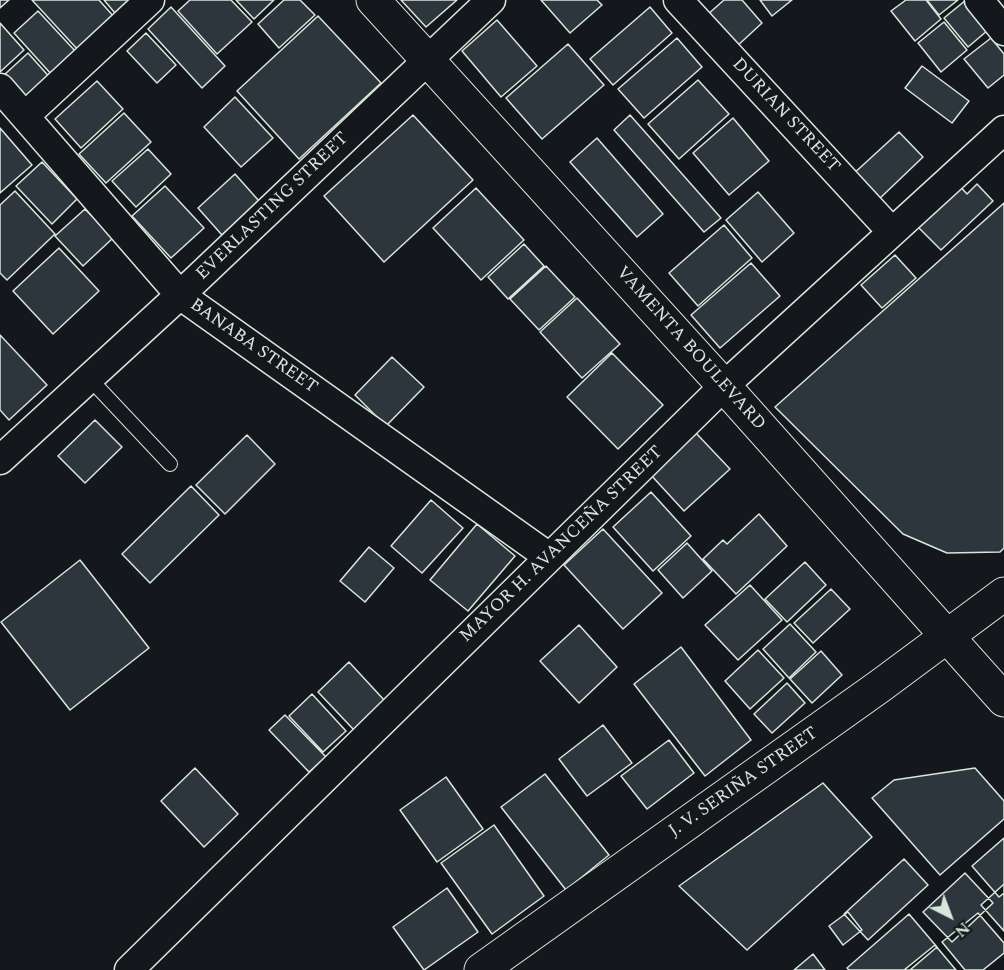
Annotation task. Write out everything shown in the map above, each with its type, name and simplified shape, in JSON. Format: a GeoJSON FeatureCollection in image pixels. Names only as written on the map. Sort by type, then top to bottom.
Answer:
{"type":"FeatureCollection","features":[{"type":"Feature","properties":{"kind":"main road","name":"VAMENTA BOULEVARD"},"geometry":{"type":"LineString","coordinates":[[373,0],[724,386],[1004,700]]}},
{"type":"Feature","properties":{"kind":"main road","name":"J. V. SERIÑA STREET"},"geometry":{"type":"LineString","coordinates":[[482,970],[1004,594]]}},
{"type":"Feature","properties":{"kind":"street"},"geometry":{"type":"LineString","coordinates":[[25,116],[150,0]]}},
{"type":"Feature","properties":{"kind":"street","name":"EVERLASTING STREET"},"geometry":{"type":"LineString","coordinates":[[0,460],[180,296],[491,0]]}},
{"type":"Feature","properties":{"kind":"street","name":"DURIAN STREET"},"geometry":{"type":"LineString","coordinates":[[678,0],[892,232]]}},
{"type":"Feature","properties":{"kind":"street"},"geometry":{"type":"LineString","coordinates":[[979,0],[1004,31]]}},
{"type":"Feature","properties":{"kind":"street","name":"BANABA STREET"},"geometry":{"type":"LineString","coordinates":[[0,88],[180,296],[549,557]]}},
{"type":"Feature","properties":{"kind":"street","name":"MAYOR H. AVANCEÑA STREET"},"geometry":{"type":"LineString","coordinates":[[129,970],[724,386],[1004,130]]}},
{"type":"Feature","properties":{"kind":"lane"},"geometry":{"type":"LineString","coordinates":[[90,379],[170,464]]}},
{"type":"Feature","properties":{"kind":"building"},"geometry":{"type":"Polygon","coordinates":[[[0,0],[9,0],[0,8],[0,0]]]}},
{"type":"Feature","properties":{"kind":"building"},"geometry":{"type":"Polygon","coordinates":[[[32,0],[99,0],[115,18],[79,51],[32,0]]]}},
{"type":"Feature","properties":{"kind":"building"},"geometry":{"type":"Polygon","coordinates":[[[104,0],[129,0],[115,13],[104,0]]]}},
{"type":"Feature","properties":{"kind":"building"},"geometry":{"type":"Polygon","coordinates":[[[190,0],[231,0],[252,22],[217,54],[178,11],[190,0]]]}},
{"type":"Feature","properties":{"kind":"building"},"geometry":{"type":"Polygon","coordinates":[[[236,0],[274,0],[254,19],[236,0]]]}},
{"type":"Feature","properties":{"kind":"building"},"geometry":{"type":"Polygon","coordinates":[[[284,0],[300,0],[315,15],[279,48],[258,24],[284,0]]]}},
{"type":"Feature","properties":{"kind":"building"},"geometry":{"type":"Polygon","coordinates":[[[401,0],[457,0],[426,27],[401,0]]]}},
{"type":"Feature","properties":{"kind":"building"},"geometry":{"type":"Polygon","coordinates":[[[541,0],[597,0],[602,5],[570,33],[541,0]]]}},
{"type":"Feature","properties":{"kind":"building"},"geometry":{"type":"Polygon","coordinates":[[[724,0],[742,0],[762,23],[735,48],[706,16],[724,0]]]}},
{"type":"Feature","properties":{"kind":"building"},"geometry":{"type":"Polygon","coordinates":[[[760,0],[792,0],[772,16],[760,0]]]}},
{"type":"Feature","properties":{"kind":"building"},"geometry":{"type":"Polygon","coordinates":[[[906,0],[926,0],[941,19],[915,41],[891,11],[906,0]]]}},
{"type":"Feature","properties":{"kind":"building"},"geometry":{"type":"Polygon","coordinates":[[[927,0],[958,0],[939,15],[927,0]]]}},
{"type":"Feature","properties":{"kind":"building"},"geometry":{"type":"Polygon","coordinates":[[[966,0],[994,25],[968,47],[944,18],[966,0]]]}},
{"type":"Feature","properties":{"kind":"building"},"geometry":{"type":"Polygon","coordinates":[[[171,7],[225,66],[202,88],[148,29],[171,7]]]}},
{"type":"Feature","properties":{"kind":"building"},"geometry":{"type":"Polygon","coordinates":[[[650,7],[672,33],[613,85],[590,59],[650,7]]]}},
{"type":"Feature","properties":{"kind":"building"},"geometry":{"type":"Polygon","coordinates":[[[38,11],[77,53],[52,75],[14,33],[38,11]]]}},
{"type":"Feature","properties":{"kind":"building"},"geometry":{"type":"Polygon","coordinates":[[[318,16],[381,83],[299,159],[237,91],[318,16]]]}},
{"type":"Feature","properties":{"kind":"building"},"geometry":{"type":"Polygon","coordinates":[[[497,20],[537,66],[501,97],[462,51],[497,20]]]}},
{"type":"Feature","properties":{"kind":"building"},"geometry":{"type":"Polygon","coordinates":[[[944,22],[967,50],[941,72],[918,43],[944,22]]]}},
{"type":"Feature","properties":{"kind":"building"},"geometry":{"type":"Polygon","coordinates":[[[0,23],[24,50],[0,72],[0,23]]]}},
{"type":"Feature","properties":{"kind":"building"},"geometry":{"type":"Polygon","coordinates":[[[146,33],[176,65],[157,83],[127,51],[146,33]]]}},
{"type":"Feature","properties":{"kind":"building"},"geometry":{"type":"Polygon","coordinates":[[[677,38],[702,67],[644,118],[618,89],[677,38]]]}},
{"type":"Feature","properties":{"kind":"building"},"geometry":{"type":"Polygon","coordinates":[[[991,38],[1004,54],[1004,75],[988,88],[964,59],[991,38]]]}},
{"type":"Feature","properties":{"kind":"building"},"geometry":{"type":"Polygon","coordinates":[[[568,44],[604,85],[542,139],[506,98],[568,44]]]}},
{"type":"Feature","properties":{"kind":"building"},"geometry":{"type":"Polygon","coordinates":[[[28,53],[53,81],[30,103],[4,75],[28,53]]]}},
{"type":"Feature","properties":{"kind":"building"},"geometry":{"type":"Polygon","coordinates":[[[922,66],[969,101],[952,123],[905,88],[922,66]]]}},
{"type":"Feature","properties":{"kind":"building"},"geometry":{"type":"Polygon","coordinates":[[[698,80],[729,114],[679,159],[648,124],[698,80]]]}},
{"type":"Feature","properties":{"kind":"building"},"geometry":{"type":"Polygon","coordinates":[[[97,81],[123,109],[81,148],[55,119],[97,81]]]}},
{"type":"Feature","properties":{"kind":"building"},"geometry":{"type":"Polygon","coordinates":[[[235,97],[273,138],[241,167],[204,127],[235,97]]]}},
{"type":"Feature","properties":{"kind":"building"},"geometry":{"type":"Polygon","coordinates":[[[124,113],[151,142],[106,183],[79,154],[124,113]]]}},
{"type":"Feature","properties":{"kind":"building"},"geometry":{"type":"Polygon","coordinates":[[[413,115],[473,180],[384,262],[324,196],[413,115]]]}},
{"type":"Feature","properties":{"kind":"building"},"geometry":{"type":"Polygon","coordinates":[[[630,115],[721,218],[704,232],[614,130],[630,115]]]}},
{"type":"Feature","properties":{"kind":"building"},"geometry":{"type":"Polygon","coordinates":[[[733,118],[769,161],[729,195],[693,153],[733,118]]]}},
{"type":"Feature","properties":{"kind":"building"},"geometry":{"type":"Polygon","coordinates":[[[0,128],[32,165],[0,193],[0,128]]]}},
{"type":"Feature","properties":{"kind":"building"},"geometry":{"type":"Polygon","coordinates":[[[899,132],[923,157],[876,202],[851,176],[899,132]]]}},
{"type":"Feature","properties":{"kind":"building"},"geometry":{"type":"Polygon","coordinates":[[[597,138],[663,214],[637,237],[570,162],[597,138]]]}},
{"type":"Feature","properties":{"kind":"building"},"geometry":{"type":"Polygon","coordinates":[[[148,149],[171,174],[136,207],[112,181],[148,149]]]}},
{"type":"Feature","properties":{"kind":"building"},"geometry":{"type":"Polygon","coordinates":[[[42,162],[77,199],[52,224],[16,186],[42,162]]]}},
{"type":"Feature","properties":{"kind":"building"},"geometry":{"type":"Polygon","coordinates":[[[235,174],[259,201],[222,235],[198,208],[235,174]]]}},
{"type":"Feature","properties":{"kind":"building"},"geometry":{"type":"Polygon","coordinates":[[[957,183],[967,194],[977,184],[993,201],[941,250],[914,223],[957,183]]]}},
{"type":"Feature","properties":{"kind":"building"},"geometry":{"type":"Polygon","coordinates":[[[165,186],[204,228],[171,258],[132,216],[165,186]]]}},
{"type":"Feature","properties":{"kind":"building"},"geometry":{"type":"Polygon","coordinates":[[[476,188],[524,240],[481,280],[433,228],[476,188]]]}},
{"type":"Feature","properties":{"kind":"building"},"geometry":{"type":"Polygon","coordinates":[[[15,191],[55,234],[7,280],[0,273],[0,205],[15,191]]]}},
{"type":"Feature","properties":{"kind":"building"},"geometry":{"type":"Polygon","coordinates":[[[758,192],[794,233],[762,262],[726,220],[758,192]]]}},
{"type":"Feature","properties":{"kind":"building"},"geometry":{"type":"Polygon","coordinates":[[[1004,203],[1004,548],[1000,552],[947,553],[903,534],[775,407],[1004,203]]]}},
{"type":"Feature","properties":{"kind":"building"},"geometry":{"type":"Polygon","coordinates":[[[85,209],[113,238],[83,266],[55,236],[85,209]]]}},
{"type":"Feature","properties":{"kind":"building"},"geometry":{"type":"Polygon","coordinates":[[[724,225],[752,258],[698,306],[669,273],[724,225]]]}},
{"type":"Feature","properties":{"kind":"building"},"geometry":{"type":"Polygon","coordinates":[[[524,244],[544,266],[508,299],[488,277],[524,244]]]}},
{"type":"Feature","properties":{"kind":"building"},"geometry":{"type":"Polygon","coordinates":[[[59,248],[99,291],[53,334],[13,291],[59,248]]]}},
{"type":"Feature","properties":{"kind":"building"},"geometry":{"type":"Polygon","coordinates":[[[895,255],[916,278],[882,308],[861,285],[895,255]]]}},
{"type":"Feature","properties":{"kind":"building"},"geometry":{"type":"Polygon","coordinates":[[[751,263],[780,296],[720,348],[691,315],[751,263]]]}},
{"type":"Feature","properties":{"kind":"building"},"geometry":{"type":"Polygon","coordinates":[[[546,266],[575,297],[539,330],[510,299],[546,266]]]}},
{"type":"Feature","properties":{"kind":"building"},"geometry":{"type":"Polygon","coordinates":[[[577,298],[620,344],[582,378],[540,332],[577,298]]]}},
{"type":"Feature","properties":{"kind":"building"},"geometry":{"type":"Polygon","coordinates":[[[0,335],[47,385],[9,420],[0,410],[0,335]]]}},
{"type":"Feature","properties":{"kind":"building"},"geometry":{"type":"Polygon","coordinates":[[[612,353],[663,405],[618,449],[567,397],[612,353]]]}},
{"type":"Feature","properties":{"kind":"building"},"geometry":{"type":"Polygon","coordinates":[[[392,357],[424,387],[386,426],[355,395],[392,357]]]}},
{"type":"Feature","properties":{"kind":"building"},"geometry":{"type":"Polygon","coordinates":[[[95,420],[122,447],[85,483],[58,456],[95,420]]]}},
{"type":"Feature","properties":{"kind":"building"},"geometry":{"type":"Polygon","coordinates":[[[695,432],[730,469],[684,511],[650,474],[695,432]]]}},
{"type":"Feature","properties":{"kind":"building"},"geometry":{"type":"Polygon","coordinates":[[[247,435],[275,464],[225,514],[196,485],[247,435]]]}},
{"type":"Feature","properties":{"kind":"building"},"geometry":{"type":"Polygon","coordinates":[[[191,486],[219,515],[150,583],[122,554],[191,486]]]}},
{"type":"Feature","properties":{"kind":"building"},"geometry":{"type":"Polygon","coordinates":[[[651,492],[691,536],[653,571],[613,527],[651,492]]]}},
{"type":"Feature","properties":{"kind":"building"},"geometry":{"type":"Polygon","coordinates":[[[431,500],[463,528],[422,573],[391,546],[431,500]]]}},
{"type":"Feature","properties":{"kind":"building"},"geometry":{"type":"Polygon","coordinates":[[[759,514],[787,546],[736,594],[703,559],[723,540],[727,544],[759,514]]]}},
{"type":"Feature","properties":{"kind":"building"},"geometry":{"type":"Polygon","coordinates":[[[477,524],[515,556],[468,611],[430,580],[477,524]]]}},
{"type":"Feature","properties":{"kind":"building"},"geometry":{"type":"Polygon","coordinates":[[[603,529],[662,593],[623,629],[564,565],[603,529]]]}},
{"type":"Feature","properties":{"kind":"building"},"geometry":{"type":"Polygon","coordinates":[[[687,543],[712,571],[683,598],[658,570],[687,543]]]}},
{"type":"Feature","properties":{"kind":"building"},"geometry":{"type":"Polygon","coordinates":[[[369,547],[394,568],[365,602],[340,581],[369,547]]]}},
{"type":"Feature","properties":{"kind":"building"},"geometry":{"type":"Polygon","coordinates":[[[80,560],[149,648],[70,710],[1,622],[80,560]]]}},
{"type":"Feature","properties":{"kind":"building"},"geometry":{"type":"Polygon","coordinates":[[[805,562],[826,585],[787,622],[765,599],[805,562]]]}},
{"type":"Feature","properties":{"kind":"building"},"geometry":{"type":"Polygon","coordinates":[[[750,585],[782,620],[738,660],[705,625],[750,585]]]}},
{"type":"Feature","properties":{"kind":"building"},"geometry":{"type":"Polygon","coordinates":[[[831,589],[850,609],[813,643],[794,623],[831,589]]]}},
{"type":"Feature","properties":{"kind":"building"},"geometry":{"type":"Polygon","coordinates":[[[790,624],[816,652],[789,678],[763,649],[790,624]]]}},
{"type":"Feature","properties":{"kind":"building"},"geometry":{"type":"Polygon","coordinates":[[[579,625],[617,667],[579,703],[540,661],[579,625]]]}},
{"type":"Feature","properties":{"kind":"building"},"geometry":{"type":"Polygon","coordinates":[[[681,647],[751,740],[705,776],[634,684],[681,647]]]}},
{"type":"Feature","properties":{"kind":"building"},"geometry":{"type":"Polygon","coordinates":[[[758,650],[784,678],[750,709],[725,681],[758,650]]]}},
{"type":"Feature","properties":{"kind":"building"},"geometry":{"type":"Polygon","coordinates":[[[821,651],[842,675],[812,703],[790,679],[821,651]]]}},
{"type":"Feature","properties":{"kind":"building"},"geometry":{"type":"Polygon","coordinates":[[[349,662],[385,701],[354,730],[318,692],[349,662]]]}},
{"type":"Feature","properties":{"kind":"building"},"geometry":{"type":"Polygon","coordinates":[[[787,683],[805,703],[772,733],[754,714],[787,683]]]}},
{"type":"Feature","properties":{"kind":"building"},"geometry":{"type":"Polygon","coordinates":[[[312,694],[346,731],[323,752],[289,716],[312,694]]]}},
{"type":"Feature","properties":{"kind":"building"},"geometry":{"type":"Polygon","coordinates":[[[285,715],[326,757],[309,772],[269,730],[285,715]]]}},
{"type":"Feature","properties":{"kind":"building"},"geometry":{"type":"Polygon","coordinates":[[[603,725],[632,763],[587,796],[559,759],[603,725]]]}},
{"type":"Feature","properties":{"kind":"building"},"geometry":{"type":"Polygon","coordinates":[[[669,740],[694,773],[647,809],[621,776],[669,740]]]}},
{"type":"Feature","properties":{"kind":"building"},"geometry":{"type":"Polygon","coordinates":[[[195,768],[238,814],[204,847],[161,801],[195,768]]]}},
{"type":"Feature","properties":{"kind":"building"},"geometry":{"type":"Polygon","coordinates":[[[975,768],[1004,801],[1004,819],[940,875],[872,798],[894,780],[975,768]]]}},
{"type":"Feature","properties":{"kind":"building"},"geometry":{"type":"Polygon","coordinates":[[[545,774],[609,855],[566,890],[501,807],[545,774]]]}},
{"type":"Feature","properties":{"kind":"building"},"geometry":{"type":"Polygon","coordinates":[[[446,777],[483,829],[437,862],[400,810],[446,777]]]}},
{"type":"Feature","properties":{"kind":"building"},"geometry":{"type":"Polygon","coordinates":[[[823,783],[872,837],[747,950],[679,886],[823,783]]]}},
{"type":"Feature","properties":{"kind":"building"},"geometry":{"type":"Polygon","coordinates":[[[494,825],[544,896],[492,934],[441,863],[494,825]]]}},
{"type":"Feature","properties":{"kind":"building"},"geometry":{"type":"Polygon","coordinates":[[[1004,838],[1004,893],[999,897],[972,866],[1004,838]]]}},
{"type":"Feature","properties":{"kind":"building"},"geometry":{"type":"Polygon","coordinates":[[[904,859],[928,885],[868,940],[844,914],[904,859]]]}},
{"type":"Feature","properties":{"kind":"building"},"geometry":{"type":"Polygon","coordinates":[[[965,873],[993,903],[952,942],[923,912],[965,873]]]}},
{"type":"Feature","properties":{"kind":"building"},"geometry":{"type":"Polygon","coordinates":[[[1004,884],[1004,931],[981,905],[1004,884]]]}},
{"type":"Feature","properties":{"kind":"building"},"geometry":{"type":"Polygon","coordinates":[[[447,888],[478,932],[424,970],[393,927],[447,888]]]}},
{"type":"Feature","properties":{"kind":"building"},"geometry":{"type":"Polygon","coordinates":[[[848,912],[862,930],[843,945],[829,926],[848,912]]]}},
{"type":"Feature","properties":{"kind":"building"},"geometry":{"type":"Polygon","coordinates":[[[978,913],[1004,943],[1004,953],[983,970],[965,970],[942,942],[978,913]]]}},
{"type":"Feature","properties":{"kind":"building"},"geometry":{"type":"Polygon","coordinates":[[[909,914],[937,947],[910,970],[849,970],[847,968],[909,914]]]}},
{"type":"Feature","properties":{"kind":"building"},"geometry":{"type":"Polygon","coordinates":[[[935,945],[956,970],[904,970],[935,945]]]}},
{"type":"Feature","properties":{"kind":"building"},"geometry":{"type":"Polygon","coordinates":[[[813,954],[825,970],[794,970],[813,954]]]}}]}
